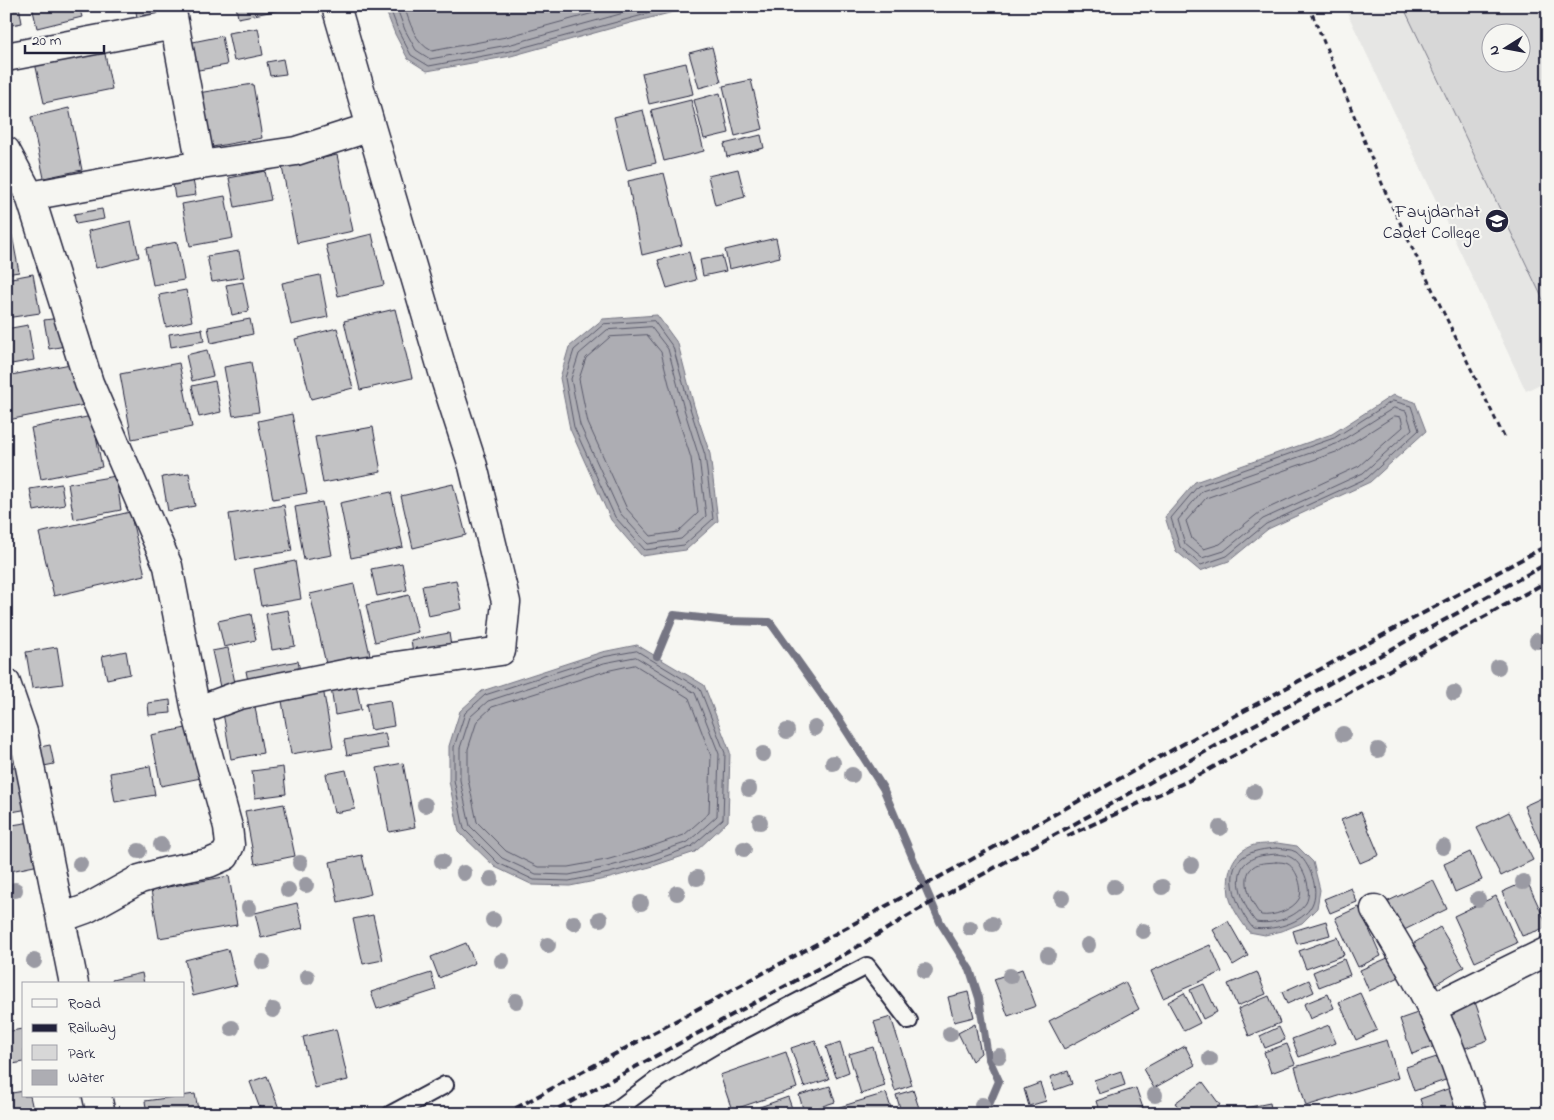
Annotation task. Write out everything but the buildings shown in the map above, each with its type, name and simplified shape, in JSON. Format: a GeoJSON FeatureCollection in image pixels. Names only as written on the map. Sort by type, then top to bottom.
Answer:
{"type":"FeatureCollection","features":[{"type":"Feature","properties":{"kind":"street"},"geometry":{"type":"LineString","coordinates":[[196,712],[239,695],[354,672],[501,651],[506,602],[473,466],[446,382],[336,6]]}},
{"type":"Feature","properties":{"kind":"street"},"geometry":{"type":"LineString","coordinates":[[6,58],[172,16],[201,166]]}},
{"type":"Feature","properties":{"kind":"street"},"geometry":{"type":"LineString","coordinates":[[30,196],[296,151],[371,127]]}},
{"type":"Feature","properties":{"kind":"street"},"geometry":{"type":"LineString","coordinates":[[6,151],[30,196],[89,383],[168,566],[196,712],[228,827],[230,845],[225,856],[209,863],[140,879],[86,909],[61,918]]}},
{"type":"Feature","properties":{"kind":"street"},"geometry":{"type":"LineString","coordinates":[[6,683],[23,732],[74,982]]}},
{"type":"Feature","properties":{"kind":"street"},"geometry":{"type":"LineString","coordinates":[[1375,909],[1408,963],[1442,1028],[1463,1081],[1472,1114]]}},
{"type":"Feature","properties":{"kind":"street"},"geometry":{"type":"LineString","coordinates":[[1432,1008],[1548,951]]}},
{"type":"Feature","properties":{"kind":"street"},"geometry":{"type":"LineString","coordinates":[[97,1098],[100,1114]]}},
{"type":"Feature","properties":{"kind":"lane"},"geometry":{"type":"LineString","coordinates":[[611,1114],[659,1078],[722,1041],[867,966],[909,1021]]}},
{"type":"Feature","properties":{"kind":"lane"},"geometry":{"type":"LineString","coordinates":[[391,1114],[445,1085]]}},
{"type":"Feature","properties":{"kind":"path"},"geometry":{"type":"LineString","coordinates":[[1309,6],[1388,198],[1505,439]]}},
{"type":"Feature","properties":{"kind":"shaded area","name":"Faujdarhat Cadet College"},"geometry":{"type":"Polygon","coordinates":[[[1344,6],[1548,6],[1548,380],[1526,391],[1344,6]]]}},
{"type":"Feature","properties":{"kind":"green space"},"geometry":{"type":"Polygon","coordinates":[[[1403,6],[1548,6],[1548,310],[1403,6]]]}},
{"type":"Feature","properties":{"kind":"water"},"geometry":{"type":"Polygon","coordinates":[[[384,6],[697,6],[511,56],[427,71],[408,59],[395,34],[384,6]]]}},
{"type":"Feature","properties":{"kind":"water"},"geometry":{"type":"Polygon","coordinates":[[[657,315],[678,344],[694,406],[710,454],[718,521],[686,550],[642,556],[611,520],[570,429],[560,378],[569,347],[603,319],[657,315]]]}},
{"type":"Feature","properties":{"kind":"water"},"geometry":{"type":"Polygon","coordinates":[[[1393,395],[1415,402],[1426,431],[1370,482],[1268,529],[1229,561],[1200,571],[1176,551],[1165,517],[1195,482],[1332,434],[1393,395]]]}},
{"type":"Feature","properties":{"kind":"water"},"geometry":{"type":"Polygon","coordinates":[[[637,645],[704,685],[730,752],[728,821],[695,852],[610,878],[570,886],[533,885],[495,867],[459,832],[449,781],[449,746],[460,711],[482,691],[602,652],[637,645]]]}},
{"type":"Feature","properties":{"kind":"water"},"geometry":{"type":"Polygon","coordinates":[[[1277,843],[1297,846],[1313,862],[1320,890],[1317,908],[1302,923],[1282,931],[1265,935],[1249,932],[1237,915],[1230,900],[1228,879],[1232,865],[1235,858],[1246,848],[1254,845],[1277,843]]]}},
{"type":"Feature","properties":{"kind":"waterway"},"geometry":{"type":"LineString","coordinates":[[657,656],[674,615],[728,621],[770,622],[839,719],[883,788],[940,922],[970,970],[979,998],[988,1057],[999,1081],[985,1114]]}},
{"type":"Feature","properties":{"kind":"railway"},"geometry":{"type":"LineString","coordinates":[[505,1114],[1548,545]]}},
{"type":"Feature","properties":{"kind":"railway"},"geometry":{"type":"LineString","coordinates":[[548,1114],[847,953],[918,910],[1548,563]]}},
{"type":"Feature","properties":{"kind":"railway"},"geometry":{"type":"LineString","coordinates":[[1067,836],[1188,781],[1548,581]]}},
{"type":"Feature","properties":{"kind":"place","name":"Faujdarhat Cadet College"},"geometry":{"type":"Point","coordinates":[1497,221]}}]}
